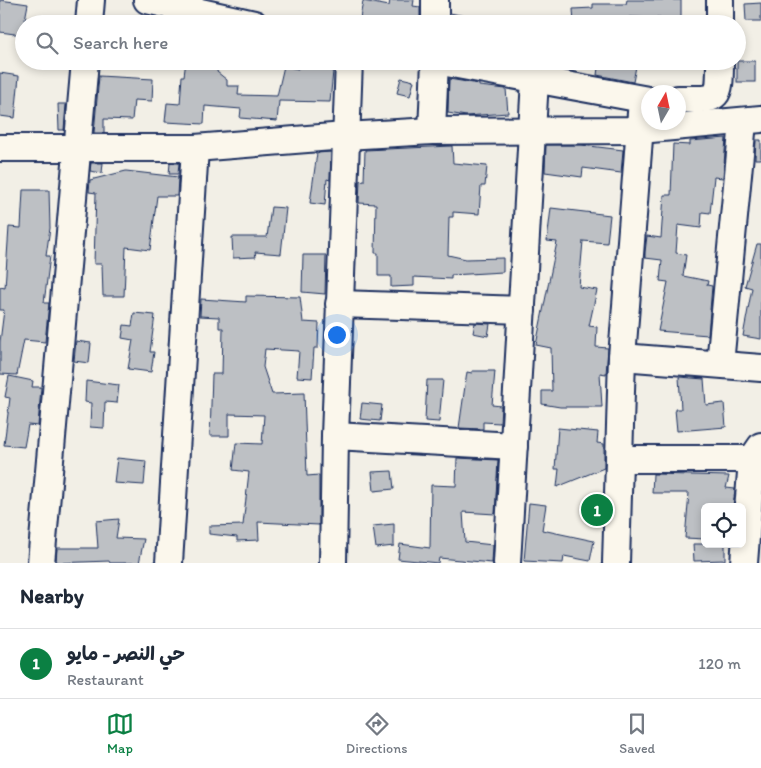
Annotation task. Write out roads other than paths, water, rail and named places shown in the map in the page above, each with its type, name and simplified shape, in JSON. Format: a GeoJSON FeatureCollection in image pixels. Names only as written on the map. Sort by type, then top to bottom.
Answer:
{"type":"FeatureCollection","features":[{"type":"Feature","properties":{"kind":"street"},"geometry":{"type":"LineString","coordinates":[[90,15],[91,0]]}},
{"type":"Feature","properties":{"kind":"street"},"geometry":{"type":"LineString","coordinates":[[147,0],[214,15]]}},
{"type":"Feature","properties":{"kind":"street"},"geometry":{"type":"LineString","coordinates":[[435,0],[435,15]]}},
{"type":"Feature","properties":{"kind":"street"},"geometry":{"type":"LineString","coordinates":[[720,0],[720,15]]}},
{"type":"Feature","properties":{"kind":"street"},"geometry":{"type":"LineString","coordinates":[[41,563],[84,70]]}},
{"type":"Feature","properties":{"kind":"street"},"geometry":{"type":"LineString","coordinates":[[333,563],[335,436],[349,70]]}},
{"type":"Feature","properties":{"kind":"street"},"geometry":{"type":"LineString","coordinates":[[432,131],[435,70]]}},
{"type":"Feature","properties":{"kind":"street"},"geometry":{"type":"LineString","coordinates":[[482,70],[641,99]]}},
{"type":"Feature","properties":{"kind":"street"},"geometry":{"type":"LineString","coordinates":[[686,100],[709,99],[717,96],[720,89],[720,70]]}},
{"type":"Feature","properties":{"kind":"street"},"geometry":{"type":"LineString","coordinates":[[507,563],[535,80]]}},
{"type":"Feature","properties":{"kind":"street"},"geometry":{"type":"LineString","coordinates":[[0,148],[195,148],[432,131],[640,130],[752,120],[720,364]]}},
{"type":"Feature","properties":{"kind":"street"},"geometry":{"type":"LineString","coordinates":[[616,563],[622,357],[641,124]]}},
{"type":"Feature","properties":{"kind":"street"},"geometry":{"type":"LineString","coordinates":[[169,563],[195,148]]}},
{"type":"Feature","properties":{"kind":"street"},"geometry":{"type":"LineString","coordinates":[[340,304],[522,310]]}},
{"type":"Feature","properties":{"kind":"street"},"geometry":{"type":"LineString","coordinates":[[622,357],[761,368]]}},
{"type":"Feature","properties":{"kind":"street"},"geometry":{"type":"LineString","coordinates":[[335,436],[514,446]]}},
{"type":"Feature","properties":{"kind":"street"},"geometry":{"type":"LineString","coordinates":[[619,459],[757,452],[744,563]]}},
{"type":"Feature","properties":{"kind":"place","name":"حي النصر - مايو"},"geometry":{"type":"Point","coordinates":[597,510]}}]}
